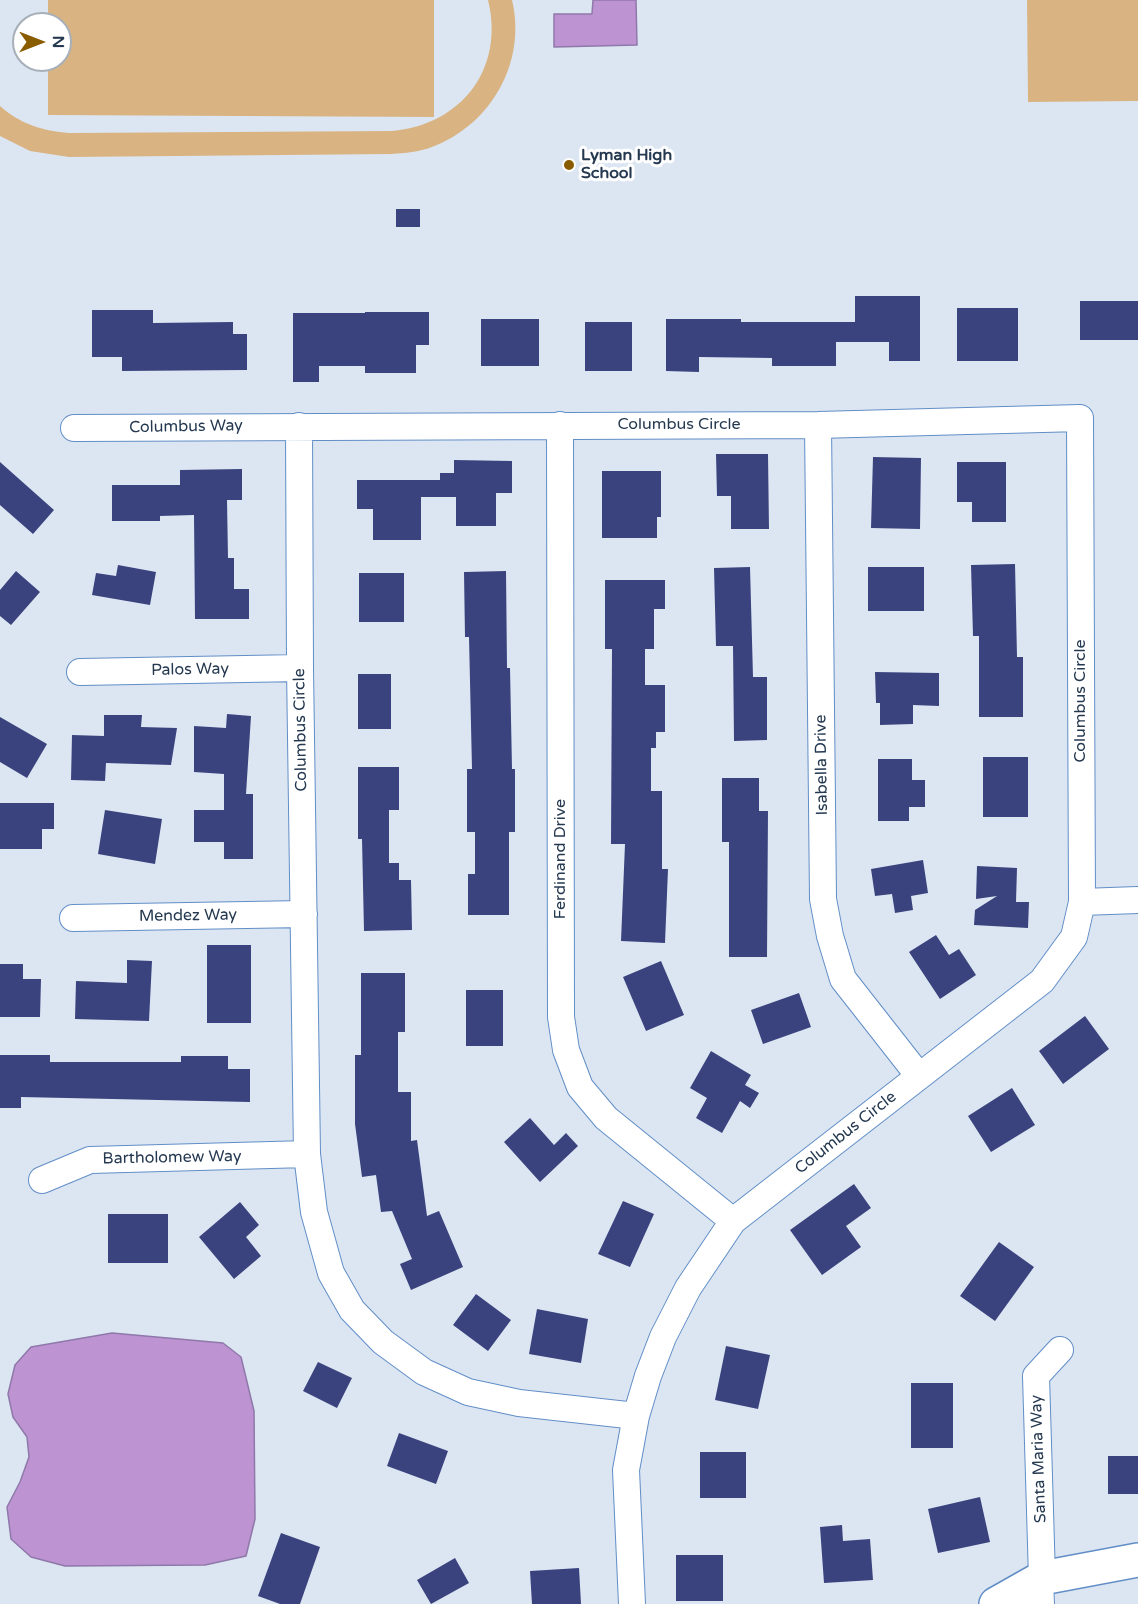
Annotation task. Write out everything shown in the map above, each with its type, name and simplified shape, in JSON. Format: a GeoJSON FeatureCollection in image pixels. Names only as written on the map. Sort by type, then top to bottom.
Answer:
{"type":"FeatureCollection","features":[{"type":"Feature","properties":{"kind":"street","name":"Columbus Circle"},"geometry":{"type":"LineString","coordinates":[[632,1604],[626,1470],[636,1416],[648,1376],[663,1337],[688,1288],[733,1221],[1042,981],[1074,937],[1082,902],[1080,418],[818,425],[299,426],[307,1154],[314,1212],[331,1273],[352,1310],[383,1342],[424,1372],[468,1392],[519,1403],[636,1416]]}},
{"type":"Feature","properties":{"kind":"street","name":"Ferdinand Drive"},"geometry":{"type":"LineString","coordinates":[[560,425],[561,1017],[566,1050],[580,1087],[606,1118],[733,1221]]}},
{"type":"Feature","properties":{"kind":"street","name":"Isabella Drive"},"geometry":{"type":"LineString","coordinates":[[818,425],[823,899],[830,936],[843,979],[919,1076]]}},
{"type":"Feature","properties":{"kind":"street","name":"Columbus Way"},"geometry":{"type":"LineString","coordinates":[[74,428],[299,426]]}},
{"type":"Feature","properties":{"kind":"street","name":"Palos Way"},"geometry":{"type":"LineString","coordinates":[[80,672],[300,668]]}},
{"type":"Feature","properties":{"kind":"street"},"geometry":{"type":"LineString","coordinates":[[1082,902],[1138,900]]}},
{"type":"Feature","properties":{"kind":"street","name":"Mendez Way"},"geometry":{"type":"LineString","coordinates":[[73,918],[304,914]]}},
{"type":"Feature","properties":{"kind":"street","name":"Bartholomew Way"},"geometry":{"type":"LineString","coordinates":[[42,1180],[90,1160],[307,1154]]}},
{"type":"Feature","properties":{"kind":"street","name":"Santa Maria Way"},"geometry":{"type":"LineString","coordinates":[[1041,1587],[1036,1376],[1060,1350]]}},
{"type":"Feature","properties":{"kind":"street"},"geometry":{"type":"LineString","coordinates":[[996,1604],[1041,1587],[1138,1560]]}},
{"type":"Feature","properties":{"kind":"shaded area"},"geometry":{"type":"Polygon","coordinates":[[[48,0],[434,0],[434,117],[48,115],[48,72],[72,72],[72,12],[48,12],[48,0]]]}},
{"type":"Feature","properties":{"kind":"shaded area"},"geometry":{"type":"Polygon","coordinates":[[[488,0],[512,0],[515,23],[514,46],[509,68],[500,88],[472,123],[453,137],[427,149],[392,154],[69,157],[30,151],[0,136],[0,106],[32,126],[69,133],[392,131],[417,126],[438,118],[457,105],[472,89],[483,70],[490,49],[492,25],[488,0]]]}},
{"type":"Feature","properties":{"kind":"shaded area"},"geometry":{"type":"Polygon","coordinates":[[[593,0],[636,0],[637,45],[554,47],[554,14],[592,14],[593,0]]]}},
{"type":"Feature","properties":{"kind":"shaded area"},"geometry":{"type":"Polygon","coordinates":[[[1027,0],[1138,0],[1138,101],[1028,102],[1027,0]]]}},
{"type":"Feature","properties":{"kind":"shaded area"},"geometry":{"type":"Polygon","coordinates":[[[112,1333],[223,1343],[241,1357],[254,1411],[255,1519],[246,1556],[205,1565],[65,1566],[31,1557],[11,1539],[7,1507],[20,1482],[29,1457],[27,1437],[13,1417],[8,1394],[15,1365],[31,1347],[112,1333]]]}},
{"type":"Feature","properties":{"kind":"building"},"geometry":{"type":"Polygon","coordinates":[[[396,209],[420,209],[420,227],[396,227],[396,209]]]}},
{"type":"Feature","properties":{"kind":"building"},"geometry":{"type":"Polygon","coordinates":[[[855,296],[920,296],[920,361],[889,361],[889,342],[836,342],[836,366],[772,366],[772,358],[699,357],[699,372],[666,371],[666,319],[741,319],[741,322],[855,322],[855,296]]]}},
{"type":"Feature","properties":{"kind":"building"},"geometry":{"type":"Polygon","coordinates":[[[1080,301],[1138,301],[1138,340],[1080,340],[1080,301]]]}},
{"type":"Feature","properties":{"kind":"building"},"geometry":{"type":"Polygon","coordinates":[[[957,308],[1018,308],[1018,361],[957,361],[957,308]]]}},
{"type":"Feature","properties":{"kind":"building"},"geometry":{"type":"Polygon","coordinates":[[[92,310],[153,310],[153,323],[233,322],[233,334],[247,334],[247,370],[122,371],[122,357],[92,357],[92,310]]]}},
{"type":"Feature","properties":{"kind":"building"},"geometry":{"type":"Polygon","coordinates":[[[429,312],[429,345],[416,345],[416,373],[365,373],[365,366],[319,366],[319,382],[293,382],[293,313],[429,312]]]}},
{"type":"Feature","properties":{"kind":"building"},"geometry":{"type":"Polygon","coordinates":[[[481,319],[539,319],[539,366],[481,366],[481,319]]]}},
{"type":"Feature","properties":{"kind":"building"},"geometry":{"type":"Polygon","coordinates":[[[585,322],[632,322],[632,371],[585,371],[585,322]]]}},
{"type":"Feature","properties":{"kind":"building"},"geometry":{"type":"Polygon","coordinates":[[[716,454],[768,454],[769,529],[731,529],[731,496],[717,496],[716,454]]]}},
{"type":"Feature","properties":{"kind":"building"},"geometry":{"type":"Polygon","coordinates":[[[873,457],[921,458],[920,529],[871,528],[873,457]]]}},
{"type":"Feature","properties":{"kind":"building"},"geometry":{"type":"Polygon","coordinates":[[[454,460],[512,461],[512,493],[496,493],[496,526],[456,526],[456,497],[421,497],[421,540],[373,540],[373,509],[357,509],[357,480],[440,480],[440,473],[454,473],[454,460]]]}},
{"type":"Feature","properties":{"kind":"building"},"geometry":{"type":"Polygon","coordinates":[[[0,462],[54,510],[33,534],[0,505],[0,462]]]}},
{"type":"Feature","properties":{"kind":"building"},"geometry":{"type":"Polygon","coordinates":[[[957,462],[1006,462],[1006,522],[972,522],[972,502],[957,502],[957,462]]]}},
{"type":"Feature","properties":{"kind":"building"},"geometry":{"type":"Polygon","coordinates":[[[242,469],[242,500],[227,500],[228,558],[234,558],[234,589],[249,589],[249,619],[195,619],[194,515],[160,516],[160,521],[112,521],[112,485],[180,485],[180,470],[242,469]]]}},
{"type":"Feature","properties":{"kind":"building"},"geometry":{"type":"Polygon","coordinates":[[[602,471],[661,471],[661,517],[657,517],[657,538],[602,538],[602,471]]]}},
{"type":"Feature","properties":{"kind":"building"},"geometry":{"type":"Polygon","coordinates":[[[1015,564],[1017,657],[1023,657],[1023,717],[979,717],[979,636],[973,636],[971,565],[1015,564]]]}},
{"type":"Feature","properties":{"kind":"building"},"geometry":{"type":"Polygon","coordinates":[[[118,565],[156,572],[150,605],[92,595],[96,573],[116,576],[118,565]]]}},
{"type":"Feature","properties":{"kind":"building"},"geometry":{"type":"Polygon","coordinates":[[[750,567],[753,677],[767,677],[767,740],[734,741],[733,646],[716,646],[714,568],[750,567]]]}},
{"type":"Feature","properties":{"kind":"building"},"geometry":{"type":"Polygon","coordinates":[[[868,567],[924,567],[924,611],[868,611],[868,567]]]}},
{"type":"Feature","properties":{"kind":"building"},"geometry":{"type":"Polygon","coordinates":[[[16,571],[40,592],[11,625],[0,616],[0,590],[16,571]]]}},
{"type":"Feature","properties":{"kind":"building"},"geometry":{"type":"Polygon","coordinates":[[[506,571],[507,668],[510,668],[512,769],[515,769],[515,832],[509,832],[509,915],[468,915],[468,874],[475,874],[475,832],[467,832],[467,769],[472,769],[469,637],[465,637],[464,572],[506,571]]]}},
{"type":"Feature","properties":{"kind":"building"},"geometry":{"type":"Polygon","coordinates":[[[359,573],[404,573],[404,622],[359,622],[359,573]]]}},
{"type":"Feature","properties":{"kind":"building"},"geometry":{"type":"Polygon","coordinates":[[[605,580],[665,580],[665,609],[654,609],[654,649],[645,649],[645,685],[665,685],[665,732],[656,732],[656,748],[651,748],[651,791],[662,791],[662,869],[668,869],[665,943],[621,941],[625,844],[611,844],[612,649],[605,649],[605,580]]]}},
{"type":"Feature","properties":{"kind":"building"},"geometry":{"type":"Polygon","coordinates":[[[875,672],[939,673],[939,706],[913,705],[913,724],[880,725],[880,703],[876,703],[875,672]]]}},
{"type":"Feature","properties":{"kind":"building"},"geometry":{"type":"Polygon","coordinates":[[[358,674],[391,674],[391,729],[358,729],[358,674]]]}},
{"type":"Feature","properties":{"kind":"building"},"geometry":{"type":"Polygon","coordinates":[[[227,714],[251,716],[246,794],[253,794],[253,859],[224,859],[224,842],[194,842],[194,810],[224,810],[224,774],[194,772],[194,726],[226,728],[227,714]]]}},
{"type":"Feature","properties":{"kind":"building"},"geometry":{"type":"Polygon","coordinates":[[[104,715],[142,715],[141,727],[177,728],[171,765],[106,763],[105,781],[71,780],[72,735],[104,736],[104,715]]]}},
{"type":"Feature","properties":{"kind":"building"},"geometry":{"type":"Polygon","coordinates":[[[0,717],[47,744],[27,778],[0,762],[0,717]]]}},
{"type":"Feature","properties":{"kind":"building"},"geometry":{"type":"Polygon","coordinates":[[[983,757],[1028,757],[1028,817],[983,817],[983,757]]]}},
{"type":"Feature","properties":{"kind":"building"},"geometry":{"type":"Polygon","coordinates":[[[878,759],[912,759],[912,780],[925,780],[925,807],[909,807],[909,821],[878,821],[878,759]]]}},
{"type":"Feature","properties":{"kind":"building"},"geometry":{"type":"Polygon","coordinates":[[[358,767],[399,767],[399,810],[389,810],[389,863],[399,863],[399,880],[411,880],[412,930],[364,931],[362,839],[358,839],[358,767]]]}},
{"type":"Feature","properties":{"kind":"building"},"geometry":{"type":"Polygon","coordinates":[[[722,778],[759,778],[759,811],[768,811],[767,957],[729,957],[729,842],[722,842],[722,778]]]}},
{"type":"Feature","properties":{"kind":"building"},"geometry":{"type":"Polygon","coordinates":[[[0,803],[54,803],[54,829],[42,829],[42,849],[0,849],[0,803]]]}},
{"type":"Feature","properties":{"kind":"building"},"geometry":{"type":"Polygon","coordinates":[[[105,810],[162,819],[155,864],[98,854],[105,810]]]}},
{"type":"Feature","properties":{"kind":"building"},"geometry":{"type":"Polygon","coordinates":[[[923,860],[928,893],[911,896],[913,910],[895,913],[892,894],[875,896],[871,869],[923,860]]]}},
{"type":"Feature","properties":{"kind":"building"},"geometry":{"type":"Polygon","coordinates":[[[977,866],[1017,868],[1016,902],[1029,902],[1028,928],[974,925],[975,910],[997,896],[976,899],[977,866]]]}},
{"type":"Feature","properties":{"kind":"building"},"geometry":{"type":"Polygon","coordinates":[[[936,935],[949,955],[959,949],[976,975],[940,999],[909,952],[936,935]]]}},
{"type":"Feature","properties":{"kind":"building"},"geometry":{"type":"Polygon","coordinates":[[[207,945],[251,945],[251,1023],[207,1023],[207,945]]]}},
{"type":"Feature","properties":{"kind":"building"},"geometry":{"type":"Polygon","coordinates":[[[127,960],[152,961],[149,1021],[75,1019],[76,981],[127,983],[127,960]]]}},
{"type":"Feature","properties":{"kind":"building"},"geometry":{"type":"Polygon","coordinates":[[[661,961],[684,1015],[646,1031],[623,977],[661,961]]]}},
{"type":"Feature","properties":{"kind":"building"},"geometry":{"type":"Polygon","coordinates":[[[0,964],[23,964],[23,979],[41,979],[40,1017],[0,1017],[0,964]]]}},
{"type":"Feature","properties":{"kind":"building"},"geometry":{"type":"Polygon","coordinates":[[[361,973],[405,973],[405,1032],[398,1032],[398,1092],[411,1092],[411,1141],[417,1140],[427,1216],[439,1211],[463,1267],[411,1290],[400,1264],[412,1259],[392,1211],[381,1212],[376,1175],[362,1177],[355,1124],[355,1055],[361,1055],[361,973]]]}},
{"type":"Feature","properties":{"kind":"building"},"geometry":{"type":"Polygon","coordinates":[[[466,990],[503,990],[503,1046],[466,1046],[466,990]]]}},
{"type":"Feature","properties":{"kind":"building"},"geometry":{"type":"Polygon","coordinates":[[[799,993],[811,1027],[763,1044],[751,1010],[799,993]]]}},
{"type":"Feature","properties":{"kind":"building"},"geometry":{"type":"Polygon","coordinates":[[[1085,1016],[1109,1049],[1063,1084],[1039,1051],[1085,1016]]]}},
{"type":"Feature","properties":{"kind":"building"},"geometry":{"type":"Polygon","coordinates":[[[711,1051],[751,1075],[745,1085],[759,1093],[750,1108],[740,1101],[722,1133],[696,1118],[707,1098],[690,1088],[711,1051]]]}},
{"type":"Feature","properties":{"kind":"building"},"geometry":{"type":"Polygon","coordinates":[[[0,1055],[50,1055],[50,1062],[181,1062],[181,1056],[228,1056],[228,1069],[250,1069],[250,1102],[21,1097],[21,1108],[0,1108],[0,1055]]]}},
{"type":"Feature","properties":{"kind":"building"},"geometry":{"type":"Polygon","coordinates":[[[1012,1088],[1035,1125],[991,1152],[968,1116],[1012,1088]]]}},
{"type":"Feature","properties":{"kind":"building"},"geometry":{"type":"Polygon","coordinates":[[[530,1118],[554,1145],[566,1133],[578,1146],[540,1182],[504,1142],[530,1118]]]}},
{"type":"Feature","properties":{"kind":"building"},"geometry":{"type":"Polygon","coordinates":[[[854,1184],[871,1208],[846,1226],[861,1247],[822,1275],[790,1230],[854,1184]]]}},
{"type":"Feature","properties":{"kind":"building"},"geometry":{"type":"Polygon","coordinates":[[[623,1201],[654,1214],[630,1267],[598,1254],[623,1201]]]}},
{"type":"Feature","properties":{"kind":"building"},"geometry":{"type":"Polygon","coordinates":[[[240,1202],[259,1225],[246,1237],[261,1256],[234,1279],[199,1237],[240,1202]]]}},
{"type":"Feature","properties":{"kind":"building"},"geometry":{"type":"Polygon","coordinates":[[[108,1214],[168,1214],[168,1263],[108,1263],[108,1214]]]}},
{"type":"Feature","properties":{"kind":"building"},"geometry":{"type":"Polygon","coordinates":[[[999,1242],[1034,1267],[995,1321],[960,1296],[999,1242]]]}},
{"type":"Feature","properties":{"kind":"building"},"geometry":{"type":"Polygon","coordinates":[[[476,1294],[511,1320],[488,1351],[453,1325],[476,1294]]]}},
{"type":"Feature","properties":{"kind":"building"},"geometry":{"type":"Polygon","coordinates":[[[537,1309],[588,1319],[581,1363],[529,1354],[537,1309]]]}},
{"type":"Feature","properties":{"kind":"building"},"geometry":{"type":"Polygon","coordinates":[[[726,1346],[770,1355],[758,1409],[715,1400],[726,1346]]]}},
{"type":"Feature","properties":{"kind":"building"},"geometry":{"type":"Polygon","coordinates":[[[318,1362],[352,1378],[337,1408],[303,1391],[318,1362]]]}},
{"type":"Feature","properties":{"kind":"building"},"geometry":{"type":"Polygon","coordinates":[[[911,1383],[953,1383],[953,1448],[911,1448],[911,1383]]]}},
{"type":"Feature","properties":{"kind":"building"},"geometry":{"type":"Polygon","coordinates":[[[399,1433],[448,1451],[436,1484],[387,1466],[399,1433]]]}},
{"type":"Feature","properties":{"kind":"building"},"geometry":{"type":"Polygon","coordinates":[[[700,1452],[746,1452],[746,1498],[700,1498],[700,1452]]]}},
{"type":"Feature","properties":{"kind":"building"},"geometry":{"type":"Polygon","coordinates":[[[1108,1456],[1138,1456],[1138,1494],[1108,1494],[1108,1456]]]}},
{"type":"Feature","properties":{"kind":"building"},"geometry":{"type":"Polygon","coordinates":[[[980,1497],[990,1542],[938,1553],[928,1509],[980,1497]]]}},
{"type":"Feature","properties":{"kind":"building"},"geometry":{"type":"Polygon","coordinates":[[[842,1525],[843,1541],[870,1539],[873,1580],[824,1583],[820,1527],[842,1525]]]}},
{"type":"Feature","properties":{"kind":"building"},"geometry":{"type":"Polygon","coordinates":[[[281,1533],[320,1547],[300,1604],[280,1604],[258,1596],[281,1533]]]}},
{"type":"Feature","properties":{"kind":"building"},"geometry":{"type":"Polygon","coordinates":[[[676,1555],[723,1555],[723,1601],[676,1601],[676,1555]]]}},
{"type":"Feature","properties":{"kind":"building"},"geometry":{"type":"Polygon","coordinates":[[[455,1558],[469,1583],[431,1604],[417,1580],[455,1558]]]}},
{"type":"Feature","properties":{"kind":"building"},"geometry":{"type":"Polygon","coordinates":[[[579,1568],[581,1604],[532,1604],[530,1571],[579,1568]]]}},
{"type":"Feature","properties":{"kind":"place","name":"Lyman High School"},"geometry":{"type":"Point","coordinates":[569,165]}}]}
